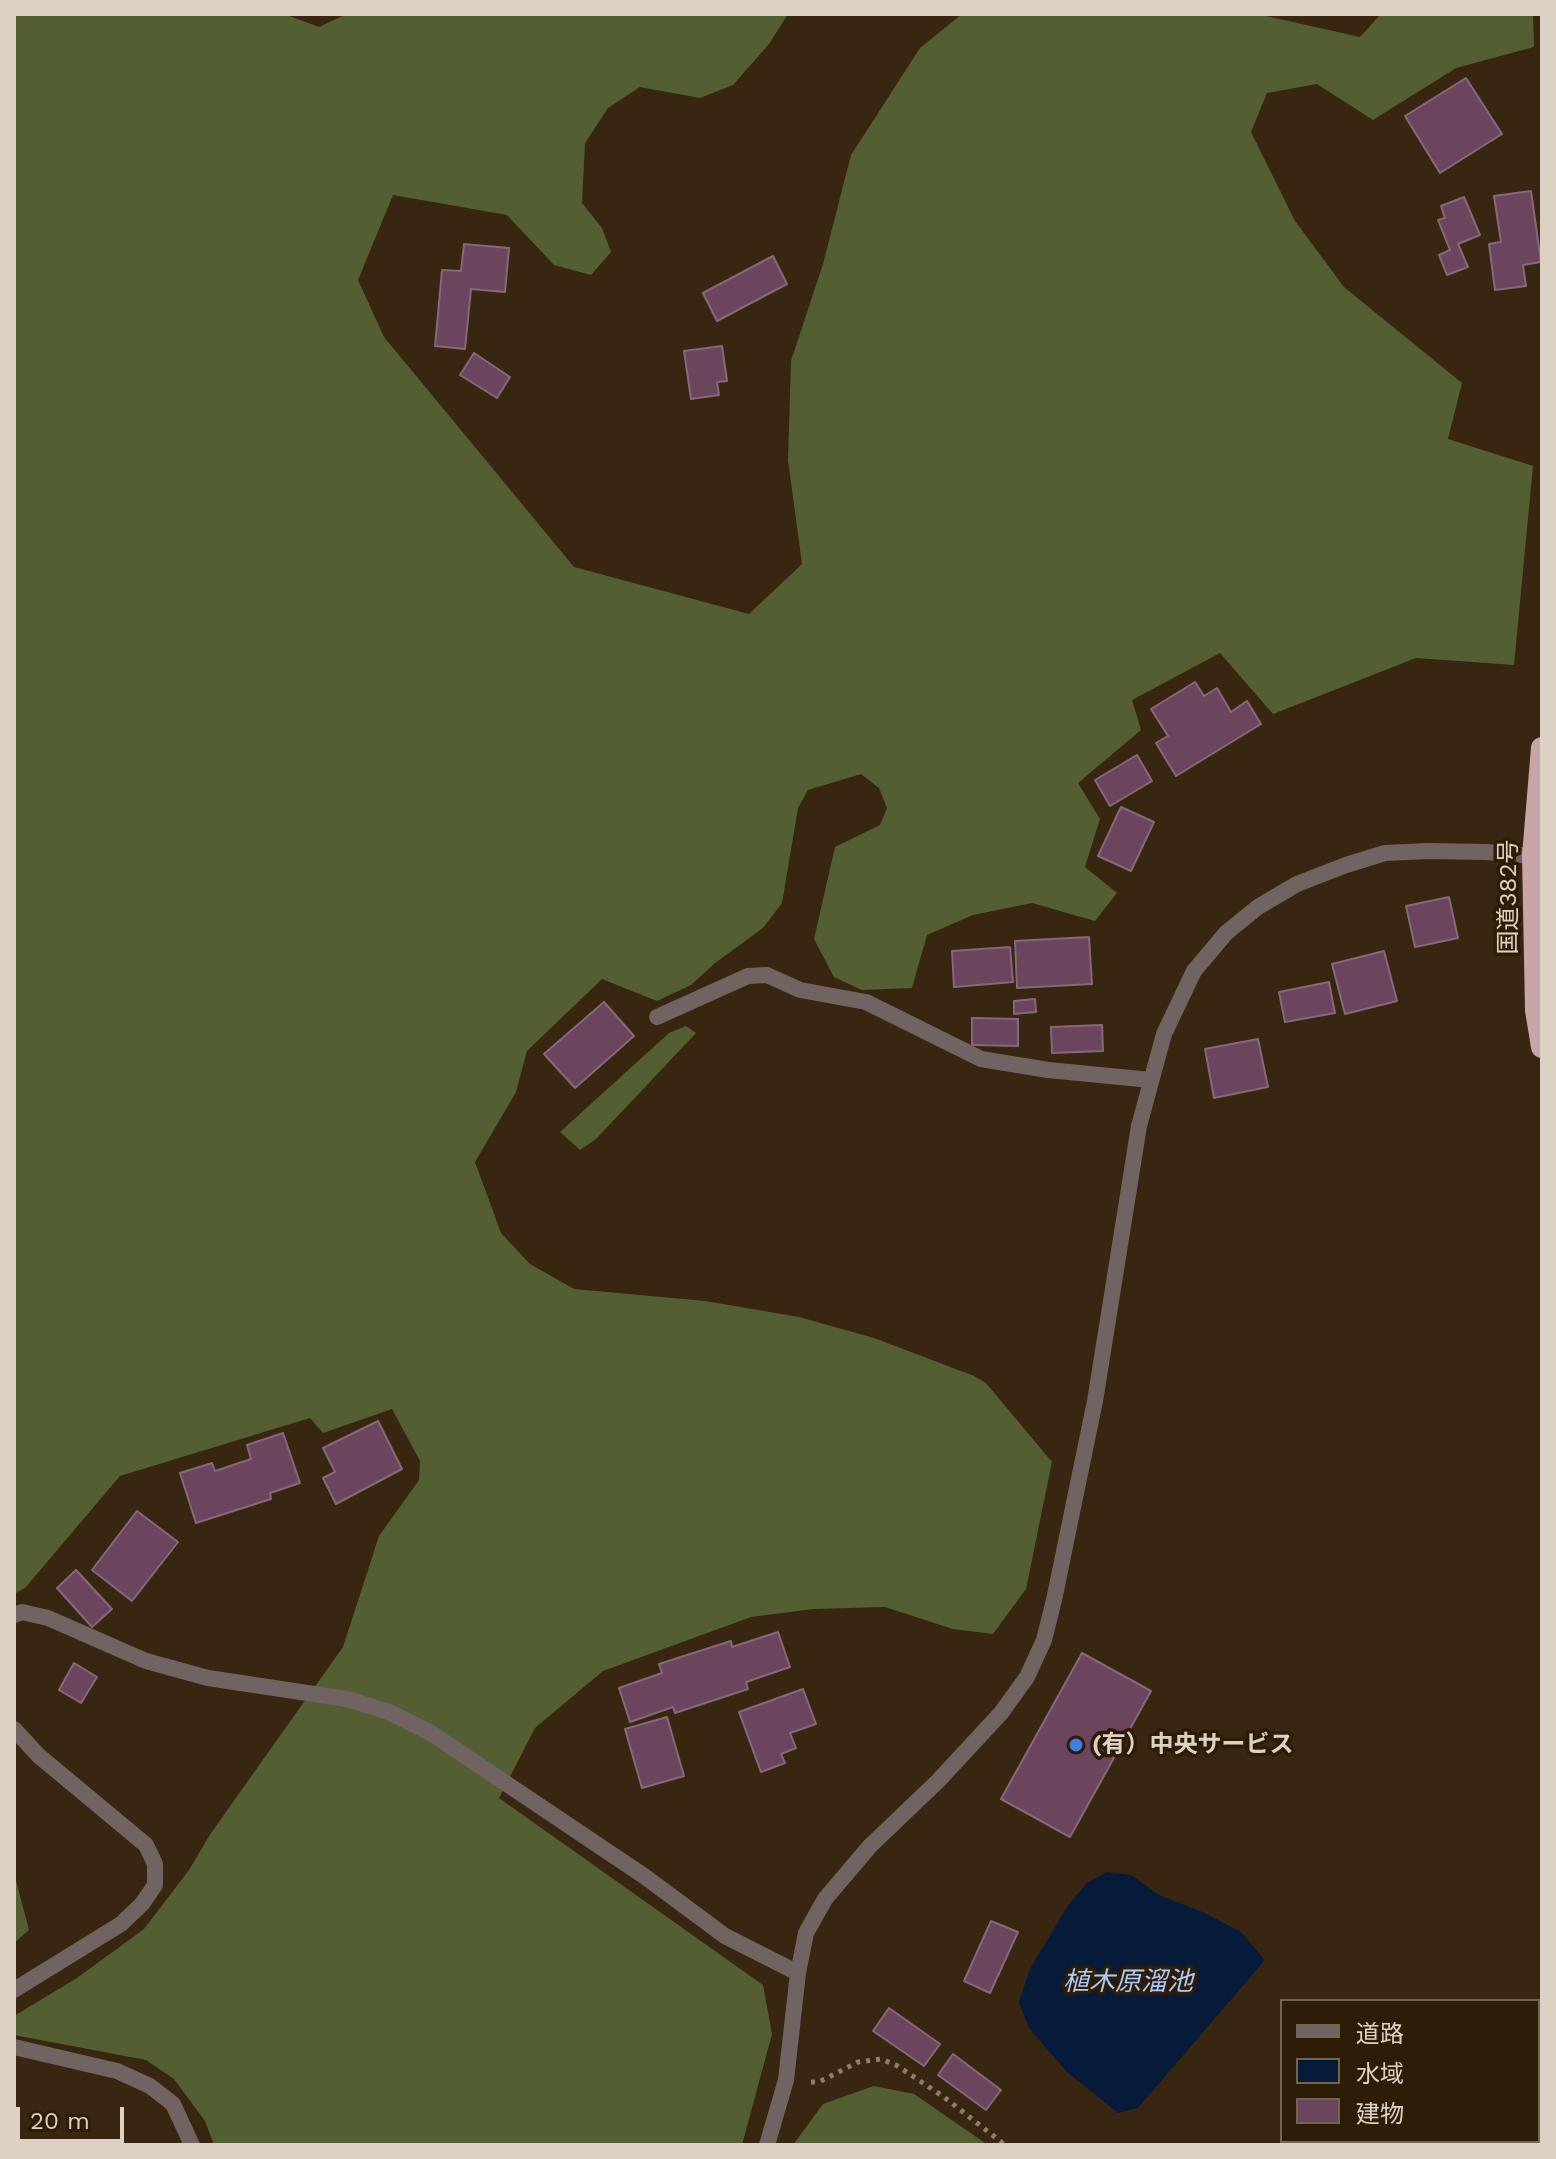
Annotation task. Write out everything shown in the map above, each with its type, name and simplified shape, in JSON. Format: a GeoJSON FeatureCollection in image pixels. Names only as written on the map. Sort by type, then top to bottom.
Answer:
{"type":"FeatureCollection","features":[{"type":"Feature","properties":{"kind":"highway","name":"国道382号"},"geometry":{"type":"LineString","coordinates":[[1542,748],[1533,856],[1536,1010],[1542,1047]]}},
{"type":"Feature","properties":{"kind":"street"},"geometry":{"type":"LineString","coordinates":[[767,2145],[786,2080],[798,1973],[806,1933],[825,1899],[870,1846],[938,1781],[1001,1713],[1027,1677],[1044,1640],[1095,1401],[1139,1126],[1164,1034],[1194,971],[1226,933],[1258,907],[1297,884],[1346,865],[1385,853],[1472,851],[1533,856]]}},
{"type":"Feature","properties":{"kind":"street"},"geometry":{"type":"LineString","coordinates":[[657,1017],[748,976],[767,975],[800,990],[866,1002],[981,1059],[1048,1070],[1151,1080]]}},
{"type":"Feature","properties":{"kind":"street"},"geometry":{"type":"LineString","coordinates":[[14,1615],[22,1612],[48,1618],[146,1661],[208,1678],[347,1699],[389,1712],[431,1733],[644,1876],[725,1936],[798,1973]]}},
{"type":"Feature","properties":{"kind":"street"},"geometry":{"type":"LineString","coordinates":[[14,1729],[39,1756],[146,1845],[155,1864],[155,1885],[142,1904],[121,1924],[14,1990]]}},
{"type":"Feature","properties":{"kind":"street"},"geometry":{"type":"LineString","coordinates":[[14,2047],[117,2071],[150,2086],[173,2104],[192,2145]]}},
{"type":"Feature","properties":{"kind":"path"},"geometry":{"type":"LineString","coordinates":[[786,2080],[819,2082],[858,2062],[881,2059],[896,2065],[944,2097],[1005,2145]]}},
{"type":"Feature","properties":{"kind":"green space"},"geometry":{"type":"Polygon","coordinates":[[[14,14],[284,14],[319,27],[347,14],[788,14],[769,44],[733,85],[700,98],[640,87],[608,108],[585,143],[582,203],[602,228],[611,252],[591,275],[554,265],[507,215],[393,195],[358,280],[384,337],[574,567],[749,614],[802,564],[788,460],[791,361],[823,264],[851,155],[920,48],[962,14],[1257,14],[1360,37],[1381,14],[1533,14],[1534,47],[1456,68],[1373,120],[1317,84],[1267,93],[1251,132],[1295,221],[1344,287],[1462,383],[1448,439],[1533,466],[1514,665],[1416,658],[1273,714],[1220,653],[1132,700],[1141,730],[1078,783],[1100,819],[1085,867],[1117,893],[1095,921],[1032,903],[973,915],[927,935],[912,988],[862,990],[834,977],[814,939],[835,847],[880,825],[887,808],[879,788],[861,774],[808,790],[798,808],[782,903],[763,928],[691,985],[657,1001],[602,979],[527,1051],[516,1092],[475,1162],[501,1233],[530,1264],[574,1289],[705,1301],[799,1317],[874,1338],[986,1383],[1052,1462],[1026,1589],[993,1634],[953,1629],[885,1607],[813,1609],[751,1617],[603,1671],[535,1728],[499,1798],[763,1985],[772,2034],[742,2145],[214,2145],[205,2121],[174,2079],[146,2060],[14,2035],[14,2016],[77,1978],[144,1929],[189,1870],[211,1833],[343,1647],[379,1536],[419,1480],[420,1461],[392,1409],[323,1433],[310,1418],[120,1476],[25,1588],[14,1594],[14,14]]]}},
{"type":"Feature","properties":{"kind":"green space"},"geometry":{"type":"Polygon","coordinates":[[[686,1026],[696,1033],[596,1139],[580,1150],[560,1132],[669,1033],[686,1026]]]}},
{"type":"Feature","properties":{"kind":"green space"},"geometry":{"type":"Polygon","coordinates":[[[14,1851],[15,1877],[29,1930],[14,1943],[14,1851]]]}},
{"type":"Feature","properties":{"kind":"green space"},"geometry":{"type":"Polygon","coordinates":[[[874,2086],[914,2094],[988,2145],[793,2145],[823,2104],[874,2086]]]}},
{"type":"Feature","properties":{"kind":"water","name":"植木原溜池"},"geometry":{"type":"Polygon","coordinates":[[[1107,1872],[1131,1875],[1159,1895],[1205,1913],[1241,1932],[1265,1960],[1138,2108],[1118,2113],[1067,2072],[1029,2028],[1019,2002],[1030,1969],[1069,1904],[1087,1883],[1107,1872]]]}},
{"type":"Feature","properties":{"kind":"building"},"geometry":{"type":"Polygon","coordinates":[[[1466,78],[1502,134],[1440,173],[1405,116],[1466,78]]]}},
{"type":"Feature","properties":{"kind":"building"},"geometry":{"type":"Polygon","coordinates":[[[1531,191],[1541,262],[1523,265],[1526,286],[1495,290],[1489,244],[1501,242],[1494,196],[1531,191]]]}},
{"type":"Feature","properties":{"kind":"building"},"geometry":{"type":"Polygon","coordinates":[[[1464,197],[1480,235],[1458,244],[1468,267],[1447,275],[1439,255],[1450,250],[1438,220],[1445,218],[1441,206],[1464,197]]]}},
{"type":"Feature","properties":{"kind":"building"},"geometry":{"type":"Polygon","coordinates":[[[464,244],[509,248],[505,292],[471,289],[465,349],[435,346],[442,270],[461,271],[464,244]]]}},
{"type":"Feature","properties":{"kind":"building"},"geometry":{"type":"Polygon","coordinates":[[[773,256],[787,284],[717,321],[703,293],[773,256]]]}},
{"type":"Feature","properties":{"kind":"building"},"geometry":{"type":"Polygon","coordinates":[[[722,346],[727,381],[717,382],[719,395],[691,399],[684,351],[722,346]]]}},
{"type":"Feature","properties":{"kind":"building"},"geometry":{"type":"Polygon","coordinates":[[[474,353],[510,377],[497,398],[460,375],[474,353]]]}},
{"type":"Feature","properties":{"kind":"building"},"geometry":{"type":"Polygon","coordinates":[[[1195,682],[1204,696],[1217,688],[1231,712],[1247,701],[1261,724],[1176,776],[1156,743],[1168,736],[1151,709],[1195,682]]]}},
{"type":"Feature","properties":{"kind":"building"},"geometry":{"type":"Polygon","coordinates":[[[1137,755],[1152,781],[1110,806],[1095,780],[1137,755]]]}},
{"type":"Feature","properties":{"kind":"building"},"geometry":{"type":"Polygon","coordinates":[[[1121,807],[1154,822],[1131,871],[1098,856],[1121,807]]]}},
{"type":"Feature","properties":{"kind":"building"},"geometry":{"type":"Polygon","coordinates":[[[1449,897],[1458,938],[1415,947],[1406,906],[1449,897]]]}},
{"type":"Feature","properties":{"kind":"building"},"geometry":{"type":"Polygon","coordinates":[[[1089,937],[1092,984],[1017,988],[1015,941],[1089,937]]]}},
{"type":"Feature","properties":{"kind":"building"},"geometry":{"type":"Polygon","coordinates":[[[1010,947],[1013,982],[954,987],[952,951],[1010,947]]]}},
{"type":"Feature","properties":{"kind":"building"},"geometry":{"type":"Polygon","coordinates":[[[1384,951],[1397,1001],[1345,1014],[1332,964],[1384,951]]]}},
{"type":"Feature","properties":{"kind":"building"},"geometry":{"type":"Polygon","coordinates":[[[1329,982],[1335,1013],[1285,1022],[1279,992],[1329,982]]]}},
{"type":"Feature","properties":{"kind":"building"},"geometry":{"type":"Polygon","coordinates":[[[1035,999],[1036,1012],[1014,1014],[1014,1001],[1035,999]]]}},
{"type":"Feature","properties":{"kind":"building"},"geometry":{"type":"Polygon","coordinates":[[[604,1002],[634,1036],[575,1088],[544,1054],[604,1002]]]}},
{"type":"Feature","properties":{"kind":"building"},"geometry":{"type":"Polygon","coordinates":[[[972,1018],[1018,1019],[1018,1046],[972,1045],[972,1018]]]}},
{"type":"Feature","properties":{"kind":"building"},"geometry":{"type":"Polygon","coordinates":[[[1102,1025],[1103,1051],[1052,1053],[1051,1027],[1102,1025]]]}},
{"type":"Feature","properties":{"kind":"building"},"geometry":{"type":"Polygon","coordinates":[[[1258,1039],[1268,1087],[1214,1098],[1205,1049],[1258,1039]]]}},
{"type":"Feature","properties":{"kind":"building"},"geometry":{"type":"Polygon","coordinates":[[[378,1421],[402,1469],[336,1504],[323,1478],[335,1472],[323,1448],[378,1421]]]}},
{"type":"Feature","properties":{"kind":"building"},"geometry":{"type":"Polygon","coordinates":[[[283,1433],[300,1483],[270,1493],[271,1499],[196,1523],[180,1473],[212,1463],[215,1471],[251,1459],[247,1445],[283,1433]]]}},
{"type":"Feature","properties":{"kind":"building"},"geometry":{"type":"Polygon","coordinates":[[[137,1511],[178,1542],[132,1601],[92,1570],[137,1511]]]}},
{"type":"Feature","properties":{"kind":"building"},"geometry":{"type":"Polygon","coordinates":[[[76,1570],[112,1609],[92,1627],[57,1588],[76,1570]]]}},
{"type":"Feature","properties":{"kind":"building"},"geometry":{"type":"Polygon","coordinates":[[[778,1632],[790,1667],[746,1682],[748,1689],[675,1713],[673,1707],[630,1722],[619,1688],[662,1673],[659,1664],[731,1641],[732,1647],[778,1632]]]}},
{"type":"Feature","properties":{"kind":"building","name":"(有）中央サービス"},"geometry":{"type":"Polygon","coordinates":[[[1082,1653],[1151,1691],[1070,1837],[1001,1799],[1082,1653]]]}},
{"type":"Feature","properties":{"kind":"building"},"geometry":{"type":"Polygon","coordinates":[[[74,1663],[97,1677],[81,1703],[59,1690],[74,1663]]]}},
{"type":"Feature","properties":{"kind":"building"},"geometry":{"type":"Polygon","coordinates":[[[803,1689],[816,1724],[790,1733],[796,1748],[781,1754],[785,1763],[761,1772],[739,1712],[803,1689]]]}},
{"type":"Feature","properties":{"kind":"building"},"geometry":{"type":"Polygon","coordinates":[[[667,1717],[684,1776],[642,1788],[625,1729],[667,1717]]]}},
{"type":"Feature","properties":{"kind":"building"},"geometry":{"type":"Polygon","coordinates":[[[991,1921],[1018,1932],[990,1993],[964,1981],[991,1921]]]}},
{"type":"Feature","properties":{"kind":"building"},"geometry":{"type":"Polygon","coordinates":[[[889,2008],[940,2044],[924,2066],[873,2031],[889,2008]]]}},
{"type":"Feature","properties":{"kind":"building"},"geometry":{"type":"Polygon","coordinates":[[[953,2054],[1001,2090],[986,2110],[938,2075],[953,2054]]]}},
{"type":"Feature","properties":{"kind":"place","name":"(有）中央サービス"},"geometry":{"type":"Point","coordinates":[1076,1745]}}]}
